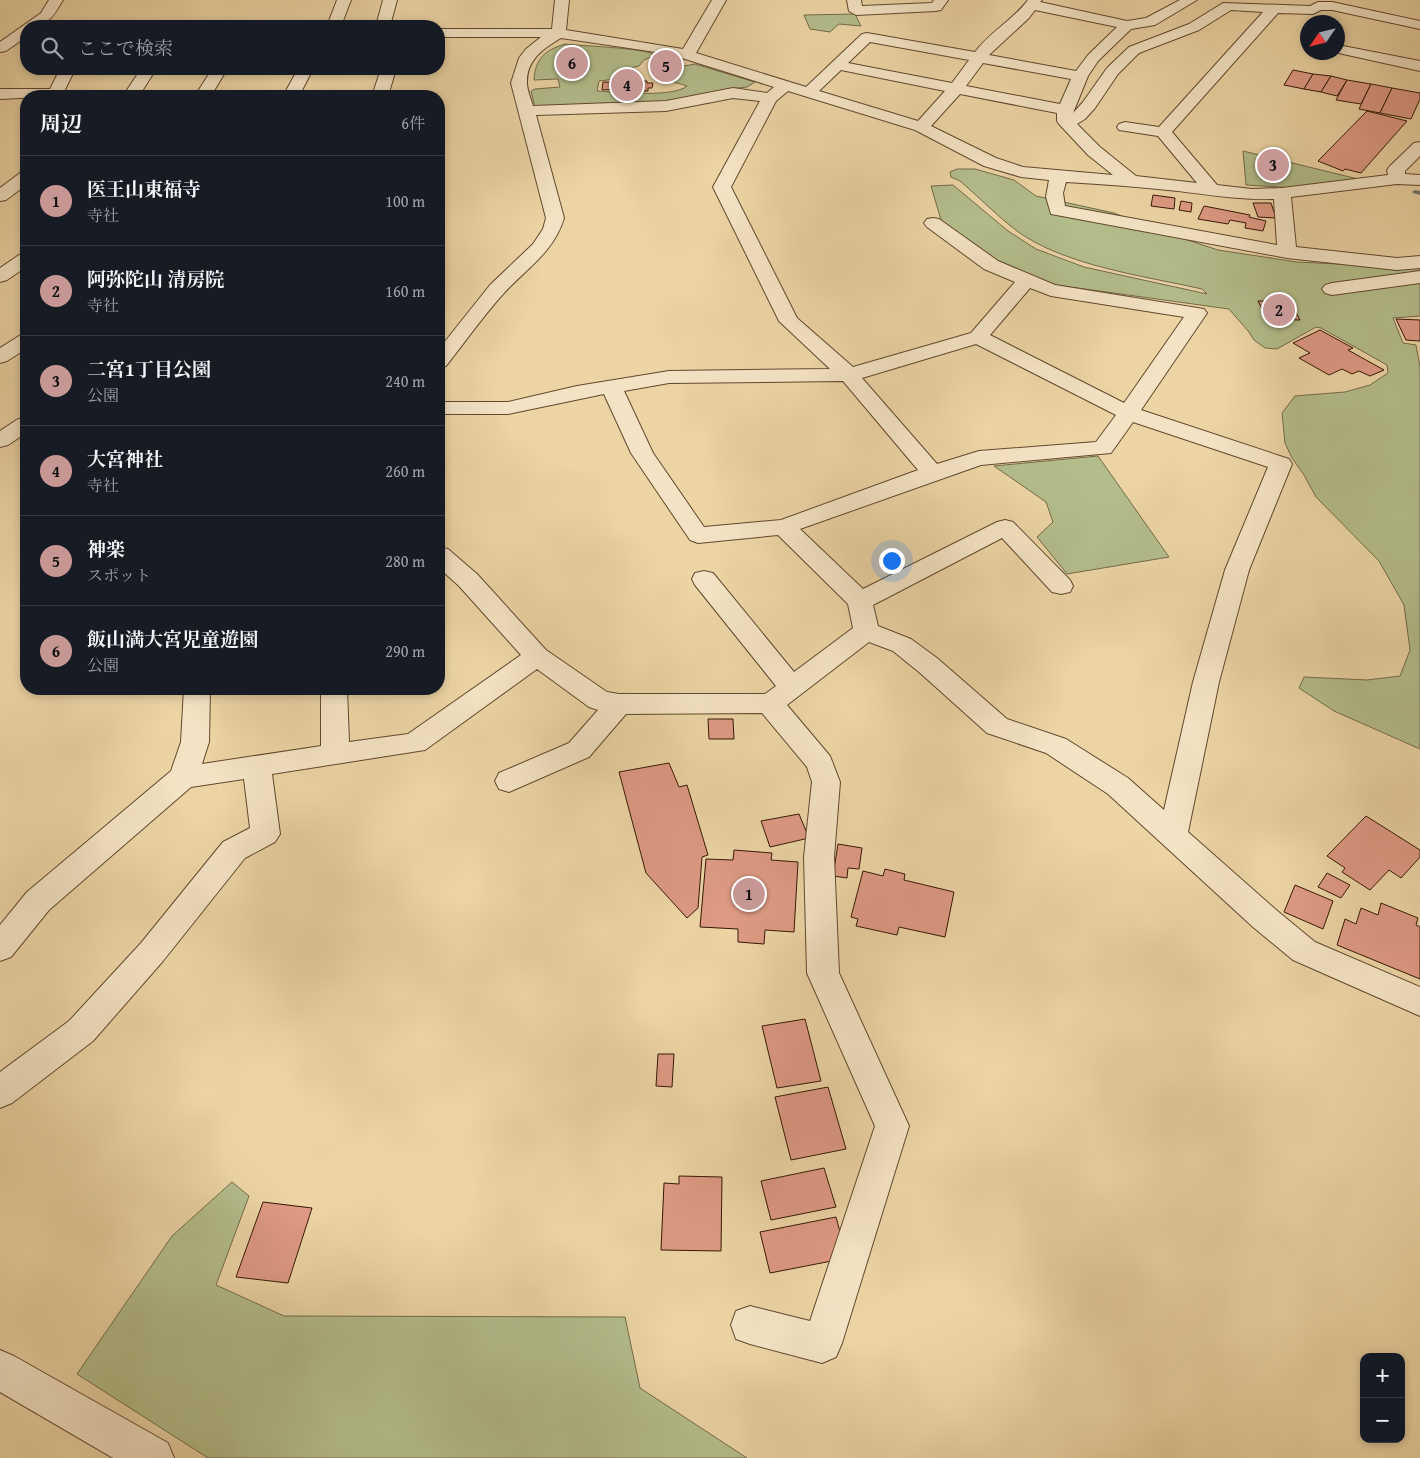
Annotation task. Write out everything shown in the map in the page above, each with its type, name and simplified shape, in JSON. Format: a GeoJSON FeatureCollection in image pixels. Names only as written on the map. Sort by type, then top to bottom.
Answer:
{"type":"FeatureCollection","features":[{"type":"Feature","properties":{"kind":"street"},"geometry":{"type":"LineString","coordinates":[[40,20],[46,16],[56,0]]}},
{"type":"Feature","properties":{"kind":"street"},"geometry":{"type":"LineString","coordinates":[[336,20],[344,0]]}},
{"type":"Feature","properties":{"kind":"street"},"geometry":{"type":"LineString","coordinates":[[385,20],[390,0]]}},
{"type":"Feature","properties":{"kind":"street"},"geometry":{"type":"LineString","coordinates":[[559,33],[562,0]]}},
{"type":"Feature","properties":{"kind":"street"},"geometry":{"type":"LineString","coordinates":[[687,54],[719,0]]}},
{"type":"Feature","properties":{"kind":"street"},"geometry":{"type":"LineString","coordinates":[[854,0],[856,11],[936,7],[941,0]]}},
{"type":"Feature","properties":{"kind":"street"},"geometry":{"type":"LineString","coordinates":[[921,127],[955,90],[978,56],[1024,15],[1034,2],[1127,25],[1150,22],[1190,0]]}},
{"type":"Feature","properties":{"kind":"street"},"geometry":{"type":"LineString","coordinates":[[837,65],[1065,115],[1074,120],[1089,105],[1112,71],[1134,50],[1194,27],[1228,6],[1313,10],[1318,6],[1331,3],[1420,25]]}},
{"type":"Feature","properties":{"kind":"street"},"geometry":{"type":"LineString","coordinates":[[1163,132],[1274,8]]}},
{"type":"Feature","properties":{"kind":"street"},"geometry":{"type":"LineString","coordinates":[[1065,115],[1080,76],[1093,58],[1127,25]]}},
{"type":"Feature","properties":{"kind":"street"},"geometry":{"type":"LineString","coordinates":[[445,33],[559,33],[654,46],[687,54],[921,127],[990,162],[1021,172],[1252,194],[1282,193],[1397,179],[1420,180]]}},
{"type":"Feature","properties":{"kind":"street"},"geometry":{"type":"LineString","coordinates":[[445,354],[498,288],[546,242],[553,229],[556,218],[520,83],[520,69],[526,56],[540,44],[559,33]]}},
{"type":"Feature","properties":{"kind":"street"},"geometry":{"type":"LineString","coordinates":[[1,48],[20,34]]}},
{"type":"Feature","properties":{"kind":"street"},"geometry":{"type":"LineString","coordinates":[[809,92],[867,37],[1080,76]]}},
{"type":"Feature","properties":{"kind":"street"},"geometry":{"type":"LineString","coordinates":[[1,48],[20,46]]}},
{"type":"Feature","properties":{"kind":"street"},"geometry":{"type":"LineString","coordinates":[[1345,50],[1420,66]]}},
{"type":"Feature","properties":{"kind":"street"},"geometry":{"type":"LineString","coordinates":[[58,90],[65,75]]}},
{"type":"Feature","properties":{"kind":"street"},"geometry":{"type":"LineString","coordinates":[[135,90],[144,75]]}},
{"type":"Feature","properties":{"kind":"street"},"geometry":{"type":"LineString","coordinates":[[207,90],[215,75]]}},
{"type":"Feature","properties":{"kind":"street"},"geometry":{"type":"LineString","coordinates":[[295,90],[302,75]]}},
{"type":"Feature","properties":{"kind":"street"},"geometry":{"type":"LineString","coordinates":[[382,90],[386,75]]}},
{"type":"Feature","properties":{"kind":"street"},"geometry":{"type":"LineString","coordinates":[[786,85],[770,98],[722,187],[789,321],[850,374],[932,473]]}},
{"type":"Feature","properties":{"kind":"street"},"geometry":{"type":"LineString","coordinates":[[527,110],[666,106],[734,93],[770,98]]}},
{"type":"Feature","properties":{"kind":"street"},"geometry":{"type":"LineString","coordinates":[[0,94],[20,94]]}},
{"type":"Feature","properties":{"kind":"street"},"geometry":{"type":"LineString","coordinates":[[1065,115],[1094,151],[1131,181]]}},
{"type":"Feature","properties":{"kind":"street"},"geometry":{"type":"LineString","coordinates":[[1125,127],[1163,132],[1213,190]]}},
{"type":"Feature","properties":{"kind":"street"},"geometry":{"type":"LineString","coordinates":[[1397,179],[1396,170],[1420,147]]}},
{"type":"Feature","properties":{"kind":"street"},"geometry":{"type":"LineString","coordinates":[[1060,177],[1055,183],[1054,199],[1057,210],[1287,252],[1397,264],[1420,262]]}},
{"type":"Feature","properties":{"kind":"street"},"geometry":{"type":"LineString","coordinates":[[0,196],[20,181]]}},
{"type":"Feature","properties":{"kind":"street"},"geometry":{"type":"LineString","coordinates":[[1282,193],[1287,252]]}},
{"type":"Feature","properties":{"kind":"street"},"geometry":{"type":"LineString","coordinates":[[612,386],[642,453],[698,536],[784,527],[932,473],[979,458],[1103,448],[1197,313],[1051,290],[991,265],[933,222]]}},
{"type":"Feature","properties":{"kind":"street"},"geometry":{"type":"LineString","coordinates":[[1332,289],[1420,277]]}},
{"type":"Feature","properties":{"kind":"street"},"geometry":{"type":"LineString","coordinates":[[445,408],[508,408],[577,392],[669,377],[850,374],[978,337],[1027,280]]}},
{"type":"Feature","properties":{"kind":"street"},"geometry":{"type":"LineString","coordinates":[[978,337],[1128,413],[1281,464],[1237,570],[1206,682],[1173,834]]}},
{"type":"Feature","properties":{"kind":"street"},"geometry":{"type":"LineString","coordinates":[[0,357],[20,344]]}},
{"type":"Feature","properties":{"kind":"street"},"geometry":{"type":"LineString","coordinates":[[0,440],[20,428]]}},
{"type":"Feature","properties":{"kind":"street"},"geometry":{"type":"LineString","coordinates":[[860,601],[1006,526],[1061,586]]}},
{"type":"Feature","properties":{"kind":"street"},"geometry":{"type":"LineString","coordinates":[[784,527],[860,601],[866,631]]}},
{"type":"Feature","properties":{"kind":"street"},"geometry":{"type":"LineString","coordinates":[[445,560],[468,580],[537,656],[599,700],[619,704],[754,702],[780,695],[866,631]]}},
{"type":"Feature","properties":{"kind":"street"},"geometry":{"type":"LineString","coordinates":[[704,579],[780,695],[820,764],[826,782],[819,857],[823,973],[892,1126],[822,1343],[750,1325]]}},
{"type":"Feature","properties":{"kind":"street"},"geometry":{"type":"LineString","coordinates":[[866,631],[902,645],[928,665],[997,726],[1056,746],[1118,786],[1264,918],[1304,951],[1420,1002]]}},
{"type":"Feature","properties":{"kind":"street"},"geometry":{"type":"LineString","coordinates":[[183,777],[415,743],[537,656]]}},
{"type":"Feature","properties":{"kind":"street"},"geometry":{"type":"LineString","coordinates":[[0,948],[38,901],[183,777],[195,742],[197,695]]}},
{"type":"Feature","properties":{"kind":"street"},"geometry":{"type":"LineString","coordinates":[[334,695],[335,754]]}},
{"type":"Feature","properties":{"kind":"street"},"geometry":{"type":"LineString","coordinates":[[510,782],[579,750],[619,704]]}},
{"type":"Feature","properties":{"kind":"street"},"geometry":{"type":"LineString","coordinates":[[0,1092],[81,1031],[152,952],[234,850],[265,834],[257,767]]}},
{"type":"Feature","properties":{"kind":"street"},"geometry":{"type":"LineString","coordinates":[[0,1370],[154,1458]]}},
{"type":"Feature","properties":{"kind":"green space"},"geometry":{"type":"Polygon","coordinates":[[[855,14],[861,26],[839,24],[830,32],[810,29],[804,15],[855,14]]]}},
{"type":"Feature","properties":{"kind":"green space"},"geometry":{"type":"Polygon","coordinates":[[[565,44],[627,49],[655,55],[644,60],[639,66],[626,69],[616,79],[599,81],[597,91],[657,93],[680,90],[687,86],[664,79],[665,75],[684,66],[695,64],[755,82],[747,87],[665,103],[535,108],[531,91],[560,87],[558,79],[534,80],[536,66],[547,52],[565,44]]]}},
{"type":"Feature","properties":{"kind":"green space"},"geometry":{"type":"Polygon","coordinates":[[[1243,151],[1358,179],[1295,188],[1246,185],[1243,151]]]}},
{"type":"Feature","properties":{"kind":"green space"},"geometry":{"type":"Polygon","coordinates":[[[957,169],[975,169],[1014,180],[1036,196],[1114,213],[1218,250],[1297,262],[1382,266],[1420,264],[1420,316],[1393,318],[1403,343],[1416,345],[1420,367],[1420,749],[1334,711],[1299,688],[1304,677],[1367,680],[1400,676],[1410,650],[1404,605],[1379,561],[1316,497],[1285,443],[1282,413],[1295,396],[1345,392],[1370,385],[1388,373],[1387,365],[1321,328],[1316,327],[1277,349],[1265,348],[1254,340],[1229,309],[1056,285],[1009,268],[975,247],[941,220],[931,186],[953,185],[1008,231],[1036,249],[1084,267],[1207,294],[1202,289],[1131,274],[1082,261],[1036,243],[1002,219],[960,181],[951,177],[950,172],[957,169]]]}},
{"type":"Feature","properties":{"kind":"green space"},"geometry":{"type":"Polygon","coordinates":[[[1098,456],[1169,557],[1067,574],[1037,537],[1053,522],[1046,502],[994,466],[1098,456]]]}},
{"type":"Feature","properties":{"kind":"green space"},"geometry":{"type":"Polygon","coordinates":[[[232,1182],[249,1196],[216,1285],[284,1316],[625,1317],[640,1388],[747,1458],[208,1458],[77,1374],[172,1236],[232,1182]]]}},
{"type":"Feature","properties":{"kind":"building"},"geometry":{"type":"Polygon","coordinates":[[[666,61],[678,66],[668,71],[655,66],[666,61]]]}},
{"type":"Feature","properties":{"kind":"building"},"geometry":{"type":"Polygon","coordinates":[[[1293,70],[1313,74],[1304,89],[1284,85],[1293,70]]]}},
{"type":"Feature","properties":{"kind":"building"},"geometry":{"type":"Polygon","coordinates":[[[1313,74],[1331,76],[1321,92],[1304,89],[1313,74]]]}},
{"type":"Feature","properties":{"kind":"building"},"geometry":{"type":"Polygon","coordinates":[[[1331,76],[1347,80],[1337,96],[1321,92],[1331,76]]]}},
{"type":"Feature","properties":{"kind":"building"},"geometry":{"type":"Polygon","coordinates":[[[1347,80],[1371,84],[1361,104],[1336,100],[1347,80]]]}},
{"type":"Feature","properties":{"kind":"building"},"geometry":{"type":"Polygon","coordinates":[[[628,81],[647,81],[647,83],[653,83],[652,88],[648,88],[648,91],[628,91],[628,87],[602,90],[603,82],[628,83],[628,81]]]}},
{"type":"Feature","properties":{"kind":"building"},"geometry":{"type":"Polygon","coordinates":[[[1371,84],[1392,88],[1380,113],[1359,109],[1371,84]]]}},
{"type":"Feature","properties":{"kind":"building"},"geometry":{"type":"Polygon","coordinates":[[[1392,88],[1420,93],[1420,99],[1411,119],[1380,113],[1392,88]]]}},
{"type":"Feature","properties":{"kind":"building"},"geometry":{"type":"Polygon","coordinates":[[[1367,111],[1407,121],[1361,173],[1345,169],[1343,171],[1318,161],[1367,111]]]}},
{"type":"Feature","properties":{"kind":"building"},"geometry":{"type":"Polygon","coordinates":[[[1153,195],[1175,198],[1174,209],[1151,206],[1153,195]]]}},
{"type":"Feature","properties":{"kind":"building"},"geometry":{"type":"Polygon","coordinates":[[[1181,201],[1192,203],[1191,212],[1179,210],[1181,201]]]}},
{"type":"Feature","properties":{"kind":"building"},"geometry":{"type":"Polygon","coordinates":[[[1253,203],[1271,203],[1276,218],[1258,217],[1253,203]]]}},
{"type":"Feature","properties":{"kind":"building"},"geometry":{"type":"Polygon","coordinates":[[[1204,206],[1250,215],[1249,217],[1266,221],[1263,231],[1245,228],[1246,223],[1230,220],[1228,224],[1198,219],[1204,206]]]}},
{"type":"Feature","properties":{"kind":"building"},"geometry":{"type":"Polygon","coordinates":[[[1258,301],[1290,301],[1300,320],[1267,319],[1258,301]]]}},
{"type":"Feature","properties":{"kind":"building"},"geometry":{"type":"Polygon","coordinates":[[[1396,319],[1420,320],[1420,341],[1406,340],[1396,319]]]}},
{"type":"Feature","properties":{"kind":"building"},"geometry":{"type":"Polygon","coordinates":[[[1320,330],[1353,348],[1348,350],[1384,370],[1370,376],[1359,371],[1352,374],[1342,369],[1329,375],[1299,358],[1310,353],[1293,343],[1320,330]]]}},
{"type":"Feature","properties":{"kind":"building"},"geometry":{"type":"Polygon","coordinates":[[[708,719],[733,719],[734,739],[709,739],[708,719]]]}},
{"type":"Feature","properties":{"kind":"building"},"geometry":{"type":"Polygon","coordinates":[[[669,763],[679,787],[687,785],[708,855],[702,857],[698,908],[687,918],[646,873],[619,772],[669,763]]]}},
{"type":"Feature","properties":{"kind":"building"},"geometry":{"type":"Polygon","coordinates":[[[799,814],[809,838],[770,847],[761,821],[799,814]]]}},
{"type":"Feature","properties":{"kind":"building"},"geometry":{"type":"Polygon","coordinates":[[[1366,816],[1420,850],[1420,857],[1401,878],[1389,870],[1370,890],[1342,872],[1345,868],[1327,856],[1366,816]]]}},
{"type":"Feature","properties":{"kind":"building"},"geometry":{"type":"Polygon","coordinates":[[[838,844],[862,848],[859,869],[848,868],[847,878],[833,876],[838,844]]]}},
{"type":"Feature","properties":{"kind":"building"},"geometry":{"type":"Polygon","coordinates":[[[734,850],[772,853],[771,860],[798,862],[794,932],[765,930],[764,944],[738,942],[738,929],[700,927],[706,859],[733,860],[734,850]]]}},
{"type":"Feature","properties":{"kind":"building"},"geometry":{"type":"Polygon","coordinates":[[[885,869],[905,874],[904,880],[954,892],[945,937],[899,927],[897,935],[856,926],[858,919],[851,917],[863,871],[883,876],[885,869]]]}},
{"type":"Feature","properties":{"kind":"building"},"geometry":{"type":"Polygon","coordinates":[[[1327,873],[1350,885],[1341,898],[1318,887],[1327,873]]]}},
{"type":"Feature","properties":{"kind":"building"},"geometry":{"type":"Polygon","coordinates":[[[1295,885],[1333,901],[1323,929],[1284,912],[1295,885]]]}},
{"type":"Feature","properties":{"kind":"building"},"geometry":{"type":"Polygon","coordinates":[[[1381,903],[1418,918],[1416,925],[1420,927],[1420,979],[1337,945],[1345,919],[1356,924],[1361,908],[1378,915],[1381,903]]]}},
{"type":"Feature","properties":{"kind":"building"},"geometry":{"type":"Polygon","coordinates":[[[805,1019],[821,1081],[777,1088],[762,1026],[805,1019]]]}},
{"type":"Feature","properties":{"kind":"building"},"geometry":{"type":"Polygon","coordinates":[[[658,1054],[674,1054],[672,1087],[656,1086],[658,1054]]]}},
{"type":"Feature","properties":{"kind":"building"},"geometry":{"type":"Polygon","coordinates":[[[828,1087],[846,1149],[791,1160],[775,1097],[828,1087]]]}},
{"type":"Feature","properties":{"kind":"building"},"geometry":{"type":"Polygon","coordinates":[[[824,1168],[836,1207],[771,1220],[761,1181],[824,1168]]]}},
{"type":"Feature","properties":{"kind":"building"},"geometry":{"type":"Polygon","coordinates":[[[679,1176],[722,1177],[721,1251],[661,1250],[664,1183],[679,1184],[679,1176]]]}},
{"type":"Feature","properties":{"kind":"building"},"geometry":{"type":"Polygon","coordinates":[[[263,1202],[312,1208],[288,1283],[236,1277],[263,1202]]]}},
{"type":"Feature","properties":{"kind":"building"},"geometry":{"type":"Polygon","coordinates":[[[836,1217],[847,1258],[770,1273],[760,1232],[836,1217]]]}},
{"type":"Feature","properties":{"kind":"waterway"},"geometry":{"type":"LineString","coordinates":[[1415,192],[1420,193]]}},
{"type":"Feature","properties":{"kind":"place","name":"飯山満大宮児童遊園"},"geometry":{"type":"Point","coordinates":[572,63]}},
{"type":"Feature","properties":{"kind":"place","name":"神楽"},"geometry":{"type":"Point","coordinates":[666,66]}},
{"type":"Feature","properties":{"kind":"place","name":"大宮神社"},"geometry":{"type":"Point","coordinates":[627,85]}},
{"type":"Feature","properties":{"kind":"place","name":"二宮1丁目公園"},"geometry":{"type":"Point","coordinates":[1273,165]}},
{"type":"Feature","properties":{"kind":"place","name":"阿弥陀山 清房院"},"geometry":{"type":"Point","coordinates":[1279,310]}},
{"type":"Feature","properties":{"kind":"place","name":"医王山東福寺"},"geometry":{"type":"Point","coordinates":[749,894]}}]}
